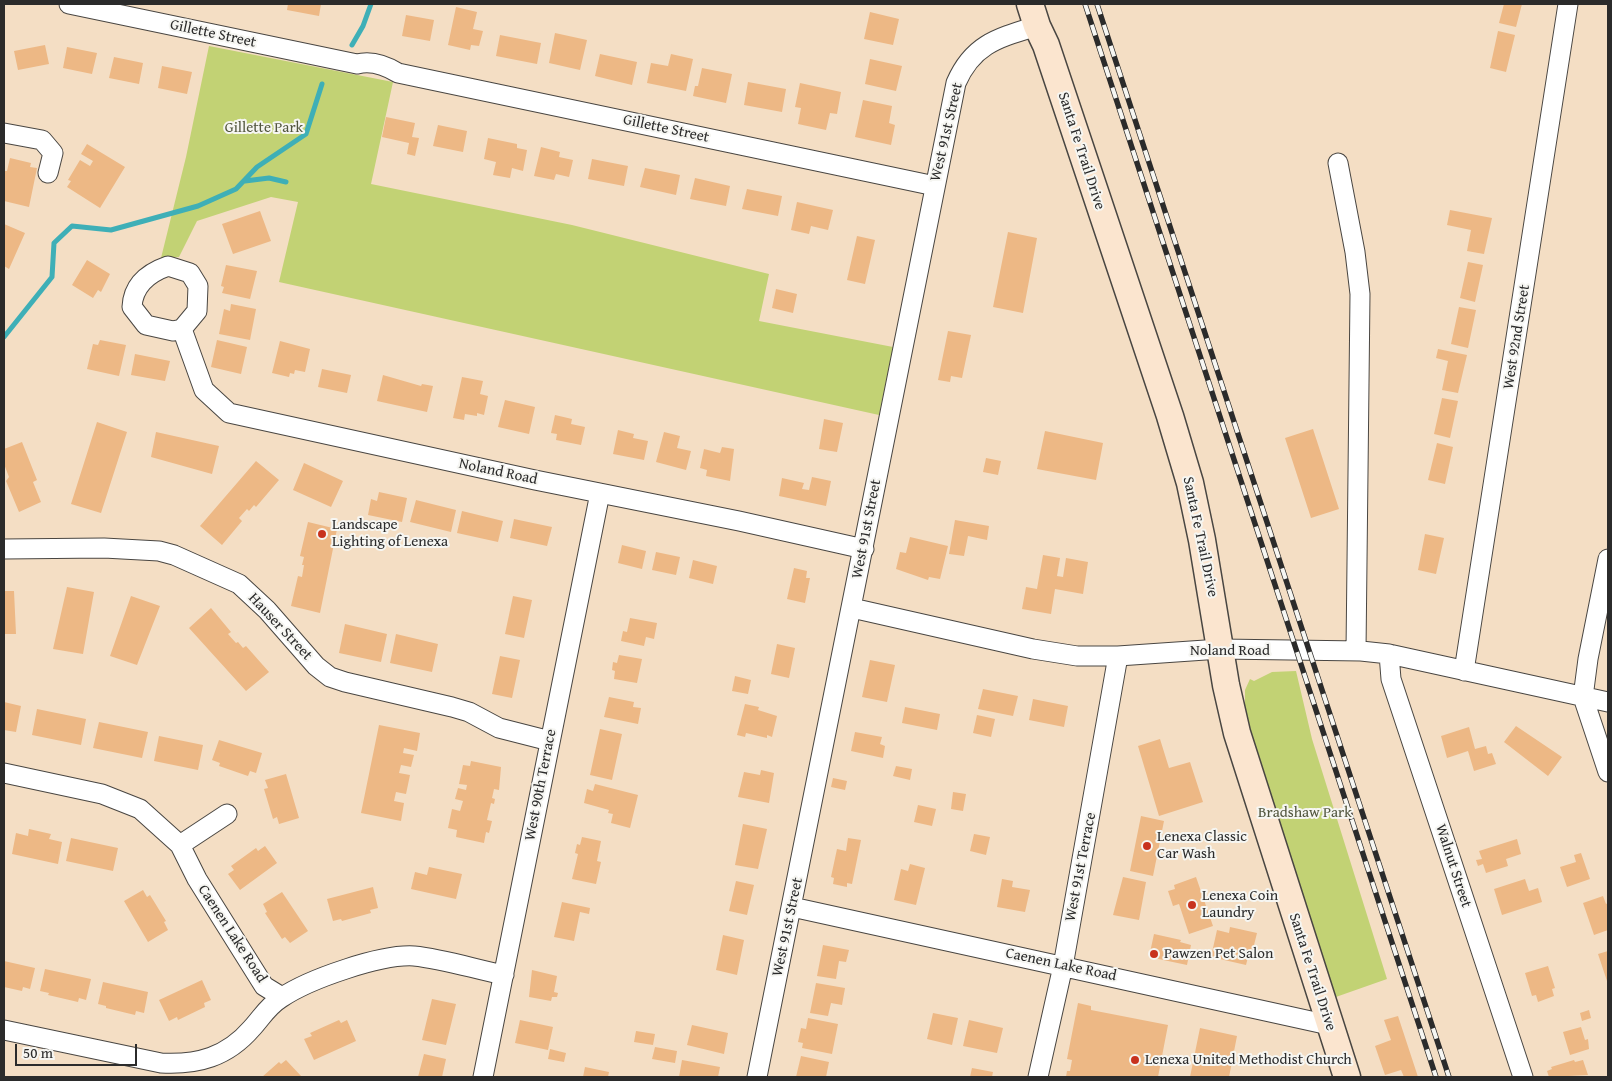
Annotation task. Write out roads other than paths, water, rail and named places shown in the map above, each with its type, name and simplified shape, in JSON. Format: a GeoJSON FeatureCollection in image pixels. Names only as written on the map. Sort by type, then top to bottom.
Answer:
{"type":"FeatureCollection","features":[{"type":"Feature","properties":{"kind":"main road","name":"Santa Fe Trail Drive"},"geometry":{"type":"LineString","coordinates":[[1033,15],[1046,45],[1182,458],[1202,540],[1220,649],[1237,733],[1347,1077]]}},
{"type":"Feature","properties":{"kind":"street","name":"Gillette Street"},"geometry":{"type":"LineString","coordinates":[[69,4],[357,64],[364,74],[384,78],[398,73],[935,186]]}},
{"type":"Feature","properties":{"kind":"street","name":"West 92nd Street"},"geometry":{"type":"LineString","coordinates":[[1464,671],[1568,4]]}},
{"type":"Feature","properties":{"kind":"street","name":"West 91st Street"},"geometry":{"type":"LineString","coordinates":[[757,1077],[956,83],[963,66],[973,55],[1033,15]]}},
{"type":"Feature","properties":{"kind":"street"},"geometry":{"type":"LineString","coordinates":[[4,133],[42,140],[53,153],[48,173]]}},
{"type":"Feature","properties":{"kind":"street"},"geometry":{"type":"LineString","coordinates":[[1338,163],[1355,252],[1360,294],[1356,651]]}},
{"type":"Feature","properties":{"kind":"street","name":"Noland Road"},"geometry":{"type":"LineString","coordinates":[[182,329],[204,390],[229,413],[864,549]]}},
{"type":"Feature","properties":{"kind":"street","name":"West 90th Terrace"},"geometry":{"type":"LineString","coordinates":[[483,1077],[600,493]]}},
{"type":"Feature","properties":{"kind":"street","name":"Hauser Street"},"geometry":{"type":"LineString","coordinates":[[4,549],[104,548],[159,551],[174,555],[239,584],[267,610],[316,666],[330,677],[469,712],[499,728],[550,741]]}},
{"type":"Feature","properties":{"kind":"street"},"geometry":{"type":"LineString","coordinates":[[1608,559],[1588,659],[1583,697],[1608,772]]}},
{"type":"Feature","properties":{"kind":"street","name":"Noland Road"},"geometry":{"type":"LineString","coordinates":[[852,608],[1033,649],[1077,656],[1118,656],[1220,649],[1356,651],[1388,654],[1608,702]]}},
{"type":"Feature","properties":{"kind":"street","name":"Walnut Street"},"geometry":{"type":"LineString","coordinates":[[1388,654],[1391,679],[1523,1077]]}},
{"type":"Feature","properties":{"kind":"street","name":"West 91st Terrace"},"geometry":{"type":"LineString","coordinates":[[1038,1077],[1063,966],[1118,656]]}},
{"type":"Feature","properties":{"kind":"street","name":"Caenen Lake Road"},"geometry":{"type":"LineString","coordinates":[[4,773],[119,799],[140,809],[180,844],[197,879],[264,986],[282,997]]}},
{"type":"Feature","properties":{"kind":"street"},"geometry":{"type":"LineString","coordinates":[[180,844],[227,814]]}},
{"type":"Feature","properties":{"kind":"street","name":"Caenen Lake Road"},"geometry":{"type":"LineString","coordinates":[[792,906],[1329,1025]]}},
{"type":"Feature","properties":{"kind":"street"},"geometry":{"type":"LineString","coordinates":[[4,1030],[161,1063],[199,1062],[217,1056],[236,1044],[268,1006],[300,987],[390,957],[414,956],[504,975]]}},
{"type":"Feature","properties":{"kind":"waterway"},"geometry":{"type":"LineString","coordinates":[[352,45],[363,26],[371,4]]}},
{"type":"Feature","properties":{"kind":"waterway"},"geometry":{"type":"LineString","coordinates":[[4,337],[52,277],[54,243],[72,226],[111,230],[198,206],[236,189],[257,167],[306,134],[322,84]]}},
{"type":"Feature","properties":{"kind":"waterway"},"geometry":{"type":"LineString","coordinates":[[245,181],[269,178],[286,182]]}},
{"type":"Feature","properties":{"kind":"railway"},"geometry":{"type":"LineString","coordinates":[[1085,4],[1436,1077]]}},
{"type":"Feature","properties":{"kind":"railway"},"geometry":{"type":"LineString","coordinates":[[1097,4],[1449,1077]]}},
{"type":"Feature","properties":{"kind":"place","name":"Landscape Lighting of Lenexa"},"geometry":{"type":"Point","coordinates":[322,534]}},
{"type":"Feature","properties":{"kind":"place","name":"Lenexa Classic Car Wash"},"geometry":{"type":"Point","coordinates":[1147,846]}},
{"type":"Feature","properties":{"kind":"place","name":"Lenexa Coin Laundry"},"geometry":{"type":"Point","coordinates":[1192,905]}},
{"type":"Feature","properties":{"kind":"place","name":"Pawzen Pet Salon"},"geometry":{"type":"Point","coordinates":[1154,954]}},
{"type":"Feature","properties":{"kind":"place","name":"Lenexa United Methodist Church"},"geometry":{"type":"Point","coordinates":[1135,1060]}},
{"type":"Feature","properties":{"kind":"park label","name":"Gillette Park"},"geometry":{"type":"Point","coordinates":[264,128]}},
{"type":"Feature","properties":{"kind":"park label","name":"Bradshaw Park"},"geometry":{"type":"Point","coordinates":[1305,813]}}]}
